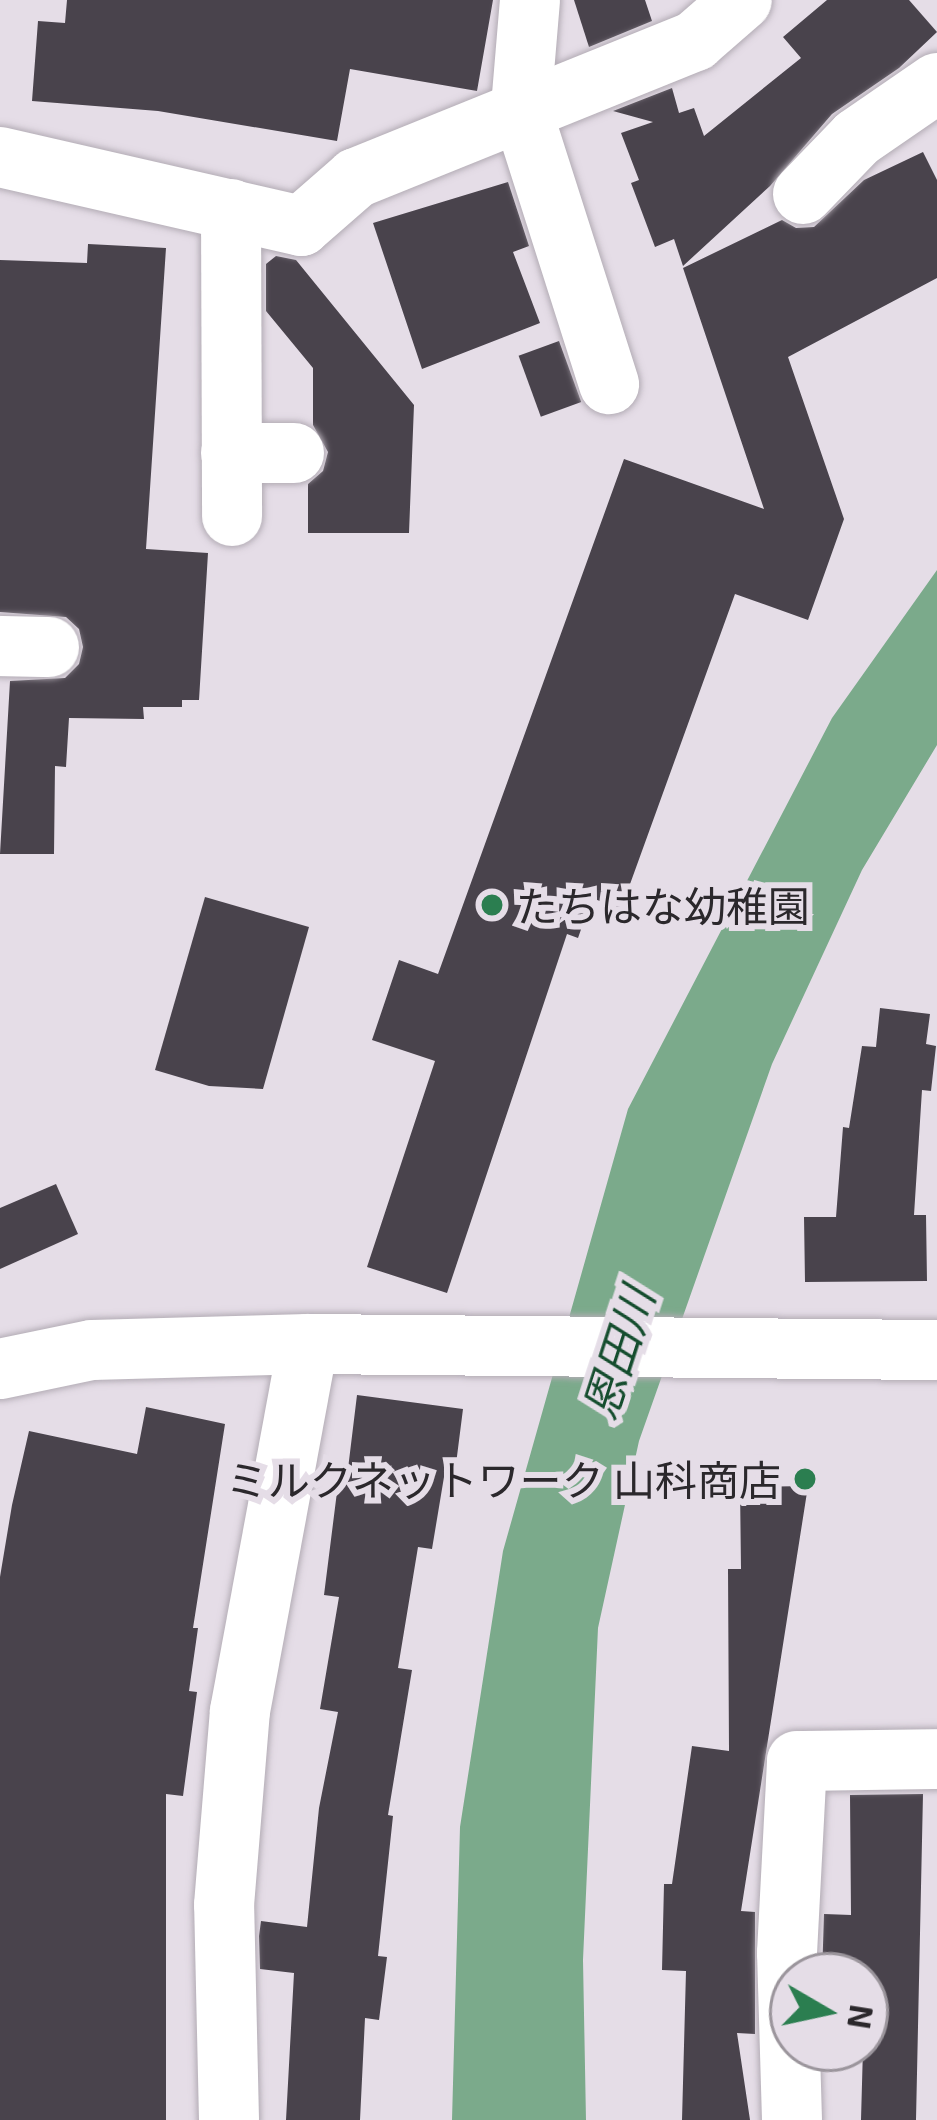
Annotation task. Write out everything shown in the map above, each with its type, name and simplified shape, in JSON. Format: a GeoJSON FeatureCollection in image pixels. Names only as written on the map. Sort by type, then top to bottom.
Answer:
{"type":"FeatureCollection","features":[{"type":"Feature","properties":{"kind":"street"},"geometry":{"type":"LineString","coordinates":[[530,0],[521,108],[609,384]]}},
{"type":"Feature","properties":{"kind":"street"},"geometry":{"type":"LineString","coordinates":[[0,157],[301,226],[356,178],[695,41],[742,0]]}},
{"type":"Feature","properties":{"kind":"street"},"geometry":{"type":"LineString","coordinates":[[803,194],[857,138],[937,82]]}},
{"type":"Feature","properties":{"kind":"street"},"geometry":{"type":"LineString","coordinates":[[231,209],[232,516]]}},
{"type":"Feature","properties":{"kind":"street"},"geometry":{"type":"LineString","coordinates":[[231,453],[294,453]]}},
{"type":"Feature","properties":{"kind":"street"},"geometry":{"type":"LineString","coordinates":[[229,2120],[224,1905],[240,1711],[308,1344]]}},
{"type":"Feature","properties":{"kind":"street"},"geometry":{"type":"LineString","coordinates":[[0,1369],[92,1350],[308,1344],[937,1350]]}},
{"type":"Feature","properties":{"kind":"street"},"geometry":{"type":"LineString","coordinates":[[792,2120],[787,1953],[797,1761],[937,1759]]}},
{"type":"Feature","properties":{"kind":"water","name":"恩田川"},"geometry":{"type":"Polygon","coordinates":[[[937,570],[937,745],[862,870],[772,1064],[639,1441],[598,1628],[583,1960],[586,2120],[452,2120],[460,1827],[503,1551],[628,1109],[832,718],[937,570]]]}},
{"type":"Feature","properties":{"kind":"building"},"geometry":{"type":"Polygon","coordinates":[[[67,0],[493,0],[477,91],[350,69],[337,141],[158,111],[32,101],[38,21],[65,23],[67,0]]]}},
{"type":"Feature","properties":{"kind":"building"},"geometry":{"type":"Polygon","coordinates":[[[574,0],[645,0],[652,21],[589,47],[574,0]]]}},
{"type":"Feature","properties":{"kind":"building"},"geometry":{"type":"Polygon","coordinates":[[[827,0],[909,0],[937,32],[899,68],[832,114],[770,186],[683,266],[674,239],[655,247],[631,183],[639,180],[621,133],[653,122],[613,111],[672,88],[679,113],[694,108],[704,136],[801,58],[783,37],[827,0]]]}},
{"type":"Feature","properties":{"kind":"building"},"geometry":{"type":"Polygon","coordinates":[[[923,152],[937,180],[937,278],[788,357],[844,519],[808,620],[735,594],[621,909],[592,898],[578,938],[567,934],[447,1293],[367,1267],[435,1061],[372,1040],[399,960],[438,974],[624,459],[764,509],[683,268],[782,220],[796,228],[814,227],[864,180],[923,152]]]}},
{"type":"Feature","properties":{"kind":"building"},"geometry":{"type":"Polygon","coordinates":[[[508,182],[529,246],[513,252],[540,323],[422,369],[373,223],[508,182]]]}},
{"type":"Feature","properties":{"kind":"building"},"geometry":{"type":"Polygon","coordinates":[[[88,244],[166,248],[146,549],[208,553],[199,700],[182,700],[182,707],[143,707],[144,719],[69,718],[66,767],[55,766],[54,854],[0,854],[10,681],[65,678],[79,664],[83,647],[79,629],[66,617],[0,612],[0,260],[87,263],[88,244]]]}},
{"type":"Feature","properties":{"kind":"building"},"geometry":{"type":"Polygon","coordinates":[[[276,256],[296,260],[414,405],[409,533],[308,533],[308,484],[323,471],[328,452],[313,425],[313,368],[266,311],[266,264],[276,256]]]}},
{"type":"Feature","properties":{"kind":"building"},"geometry":{"type":"Polygon","coordinates":[[[559,341],[581,402],[541,417],[519,356],[559,341]]]}},
{"type":"Feature","properties":{"kind":"building"},"geometry":{"type":"Polygon","coordinates":[[[205,897],[309,927],[263,1089],[209,1086],[155,1070],[205,897]]]}},
{"type":"Feature","properties":{"kind":"building"},"geometry":{"type":"Polygon","coordinates":[[[880,1008],[930,1014],[926,1044],[936,1046],[931,1091],[922,1090],[914,1215],[926,1215],[927,1281],[805,1282],[804,1217],[836,1217],[843,1127],[849,1128],[862,1046],[876,1047],[880,1008]]]}},
{"type":"Feature","properties":{"kind":"building"},"geometry":{"type":"Polygon","coordinates":[[[56,1184],[78,1234],[0,1269],[0,1208],[56,1184]]]}},
{"type":"Feature","properties":{"kind":"building"},"geometry":{"type":"Polygon","coordinates":[[[357,1395],[463,1409],[455,1472],[445,1471],[432,1549],[418,1547],[398,1668],[412,1670],[388,1815],[393,1816],[378,1956],[387,1957],[379,2020],[365,2018],[360,2120],[286,2120],[294,1973],[260,1969],[259,1936],[261,1921],[307,1927],[319,1808],[338,1712],[320,1709],[339,1597],[324,1595],[339,1476],[347,1477],[357,1395]]]}},
{"type":"Feature","properties":{"kind":"building"},"geometry":{"type":"Polygon","coordinates":[[[146,1407],[225,1424],[193,1628],[198,1628],[189,1691],[197,1692],[183,1796],[166,1794],[166,2120],[0,2120],[0,1577],[12,1505],[29,1431],[137,1454],[146,1407]]]}},
{"type":"Feature","properties":{"kind":"building"},"geometry":{"type":"Polygon","coordinates":[[[808,1486],[741,1911],[755,1912],[755,2034],[737,2033],[750,2120],[682,2120],[686,1971],[662,1970],[664,1884],[672,1884],[692,1746],[729,1751],[728,1569],[741,1569],[740,1487],[808,1486]]]}},
{"type":"Feature","properties":{"kind":"building"},"geometry":{"type":"Polygon","coordinates":[[[923,1794],[916,2120],[861,2120],[862,2072],[889,2072],[889,1952],[823,1952],[824,1914],[851,1915],[850,1795],[923,1794]]]}},
{"type":"Feature","properties":{"kind":"place","name":"たちはな幼稚園"},"geometry":{"type":"Point","coordinates":[492,905]}},
{"type":"Feature","properties":{"kind":"place","name":"ミルクネットワーク 山科商店"},"geometry":{"type":"Point","coordinates":[805,1479]}}]}
